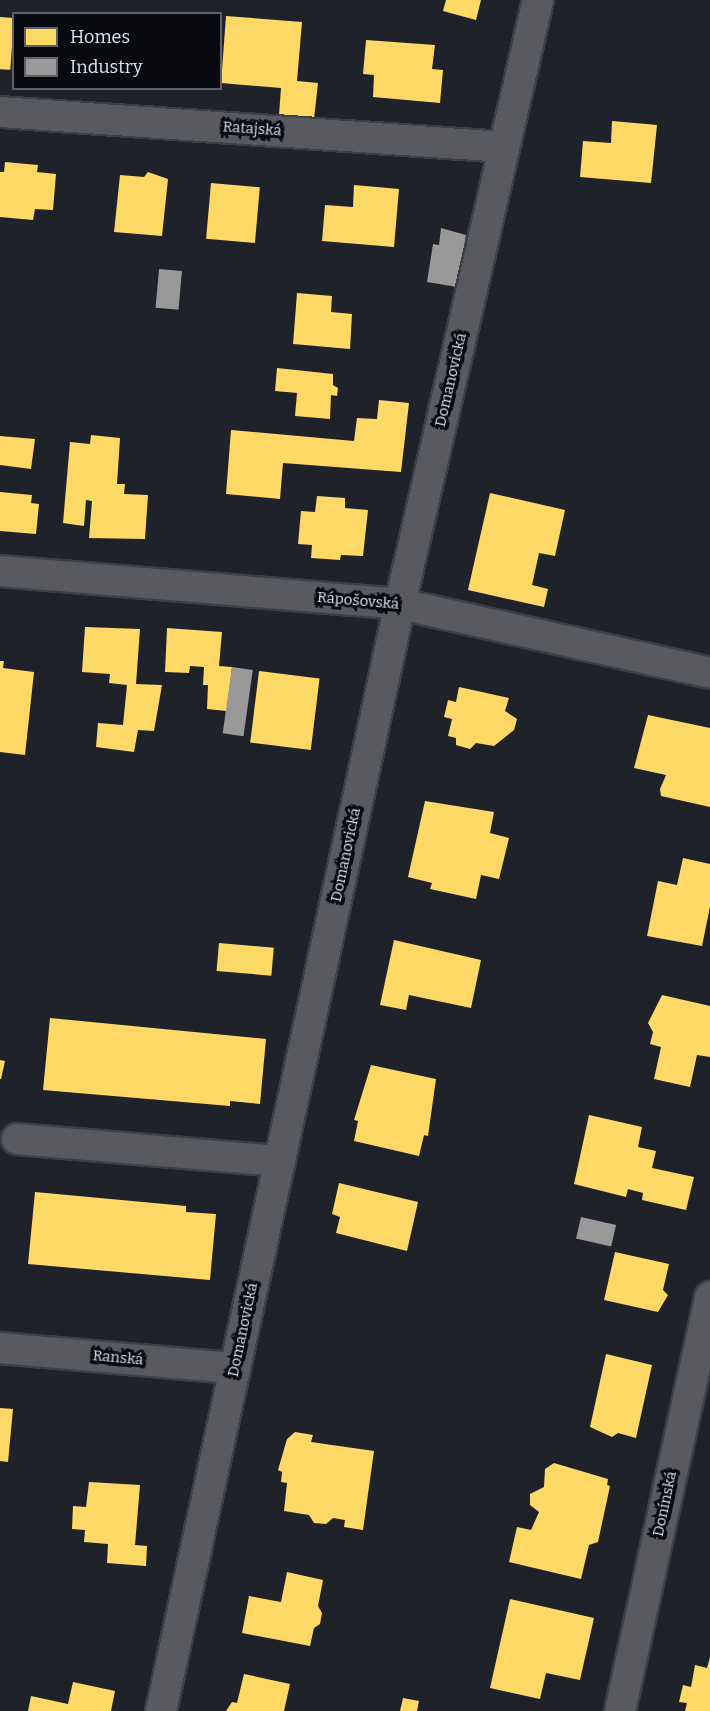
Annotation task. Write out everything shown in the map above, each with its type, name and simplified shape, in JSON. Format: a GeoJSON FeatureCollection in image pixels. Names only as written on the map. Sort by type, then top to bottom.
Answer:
{"type":"FeatureCollection","features":[{"type":"Feature","properties":{"kind":"street","name":"Domanovická"},"geometry":{"type":"LineString","coordinates":[[161,1711],[400,604],[537,0]]}},
{"type":"Feature","properties":{"kind":"street","name":"Ratajská"},"geometry":{"type":"LineString","coordinates":[[0,112],[504,147]]}},
{"type":"Feature","properties":{"kind":"street","name":"Rápošovská"},"geometry":{"type":"LineString","coordinates":[[0,571],[400,604],[710,673]]}},
{"type":"Feature","properties":{"kind":"street"},"geometry":{"type":"LineString","coordinates":[[17,1139],[280,1161]]}},
{"type":"Feature","properties":{"kind":"street","name":"Donínská"},"geometry":{"type":"LineString","coordinates":[[620,1711],[710,1297]]}},
{"type":"Feature","properties":{"kind":"street","name":"Ranská"},"geometry":{"type":"LineString","coordinates":[[0,1348],[235,1368]]}},
{"type":"Feature","properties":{"kind":"building: Homes"},"geometry":{"type":"Polygon","coordinates":[[[446,0],[481,0],[476,20],[443,11],[446,0]]]}},
{"type":"Feature","properties":{"kind":"building: Homes"},"geometry":{"type":"Polygon","coordinates":[[[226,16],[302,22],[297,81],[318,83],[314,119],[279,115],[281,88],[222,83],[226,16]]]}},
{"type":"Feature","properties":{"kind":"building: Homes"},"geometry":{"type":"Polygon","coordinates":[[[0,17],[12,18],[10,70],[0,69],[0,17]]]}},
{"type":"Feature","properties":{"kind":"building: Homes"},"geometry":{"type":"Polygon","coordinates":[[[366,40],[435,45],[432,69],[443,70],[440,103],[373,97],[374,75],[363,74],[366,40]]]}},
{"type":"Feature","properties":{"kind":"building: Homes"},"geometry":{"type":"Polygon","coordinates":[[[612,121],[657,125],[651,183],[580,177],[583,141],[611,143],[612,121]]]}},
{"type":"Feature","properties":{"kind":"building: Homes"},"geometry":{"type":"Polygon","coordinates":[[[5,162],[38,165],[37,172],[56,174],[53,210],[35,209],[33,220],[0,217],[0,172],[4,172],[5,162]]]}},
{"type":"Feature","properties":{"kind":"building: Homes"},"geometry":{"type":"Polygon","coordinates":[[[148,172],[168,179],[162,236],[114,232],[120,175],[144,177],[148,172]]]}},
{"type":"Feature","properties":{"kind":"building: Homes"},"geometry":{"type":"Polygon","coordinates":[[[211,183],[260,187],[255,243],[206,239],[211,183]]]}},
{"type":"Feature","properties":{"kind":"building: Homes"},"geometry":{"type":"Polygon","coordinates":[[[354,185],[399,189],[394,247],[322,241],[325,205],[353,207],[354,185]]]}},
{"type":"Feature","properties":{"kind":"building: Homes"},"geometry":{"type":"Polygon","coordinates":[[[297,293],[332,296],[331,312],[352,314],[350,349],[293,344],[297,293]]]}},
{"type":"Feature","properties":{"kind":"building: Homes"},"geometry":{"type":"Polygon","coordinates":[[[277,368],[333,374],[333,385],[338,388],[337,396],[331,395],[330,419],[295,416],[297,393],[275,391],[277,368]]]}},
{"type":"Feature","properties":{"kind":"building: Homes"},"geometry":{"type":"Polygon","coordinates":[[[379,400],[409,403],[401,472],[283,463],[280,499],[226,494],[231,430],[354,441],[357,418],[377,419],[379,400]]]}},
{"type":"Feature","properties":{"kind":"building: Homes"},"geometry":{"type":"Polygon","coordinates":[[[91,435],[120,438],[117,484],[125,484],[124,494],[148,495],[145,539],[89,538],[92,501],[86,500],[84,526],[63,523],[70,442],[90,444],[91,435]]]}},
{"type":"Feature","properties":{"kind":"building: Homes"},"geometry":{"type":"Polygon","coordinates":[[[0,436],[35,439],[31,469],[0,465],[0,436]]]}},
{"type":"Feature","properties":{"kind":"building: Homes"},"geometry":{"type":"Polygon","coordinates":[[[0,492],[32,495],[31,503],[39,504],[36,534],[0,531],[0,492]]]}},
{"type":"Feature","properties":{"kind":"building: Homes"},"geometry":{"type":"Polygon","coordinates":[[[490,493],[565,510],[555,556],[539,553],[532,585],[548,589],[544,607],[468,590],[490,493]]]}},
{"type":"Feature","properties":{"kind":"building: Homes"},"geometry":{"type":"Polygon","coordinates":[[[317,496],[345,498],[345,508],[368,510],[363,556],[341,555],[340,560],[311,558],[312,545],[298,544],[301,511],[315,512],[317,496]]]}},
{"type":"Feature","properties":{"kind":"building: Homes"},"geometry":{"type":"Polygon","coordinates":[[[85,627],[140,629],[136,684],[162,685],[154,731],[138,730],[134,752],[96,747],[98,723],[123,725],[127,685],[109,683],[110,674],[82,672],[85,627]]]}},
{"type":"Feature","properties":{"kind":"building: Homes"},"geometry":{"type":"Polygon","coordinates":[[[167,628],[222,632],[219,666],[232,667],[227,711],[207,709],[208,685],[203,685],[204,667],[190,666],[189,673],[165,672],[167,628]]]}},
{"type":"Feature","properties":{"kind":"building: Homes"},"geometry":{"type":"Polygon","coordinates":[[[0,661],[4,661],[3,668],[34,672],[25,755],[0,752],[0,661]]]}},
{"type":"Feature","properties":{"kind":"building: Homes"},"geometry":{"type":"Polygon","coordinates":[[[259,671],[320,678],[311,750],[250,742],[259,671]]]}},
{"type":"Feature","properties":{"kind":"building: Homes"},"geometry":{"type":"Polygon","coordinates":[[[459,687],[509,698],[505,711],[517,719],[514,730],[494,746],[476,743],[470,749],[456,745],[456,738],[448,736],[452,719],[444,717],[448,700],[456,702],[459,687]]]}},
{"type":"Feature","properties":{"kind":"building: Homes"},"geometry":{"type":"Polygon","coordinates":[[[648,715],[710,728],[710,807],[661,796],[660,789],[666,775],[634,768],[648,715]]]}},
{"type":"Feature","properties":{"kind":"building: Homes"},"geometry":{"type":"Polygon","coordinates":[[[425,801],[494,812],[490,833],[509,838],[499,879],[481,875],[476,899],[430,889],[432,883],[408,877],[425,801]]]}},
{"type":"Feature","properties":{"kind":"building: Homes"},"geometry":{"type":"Polygon","coordinates":[[[683,858],[710,864],[710,907],[702,946],[647,936],[658,881],[677,885],[683,858]]]}},
{"type":"Feature","properties":{"kind":"building: Homes"},"geometry":{"type":"Polygon","coordinates":[[[394,940],[481,960],[471,1008],[409,995],[406,1010],[380,1005],[394,940]]]}},
{"type":"Feature","properties":{"kind":"building: Homes"},"geometry":{"type":"Polygon","coordinates":[[[219,943],[274,948],[271,976],[217,971],[219,943]]]}},
{"type":"Feature","properties":{"kind":"building: Homes"},"geometry":{"type":"Polygon","coordinates":[[[662,995],[710,1006],[710,1057],[697,1055],[690,1087],[654,1079],[661,1047],[650,1044],[653,1032],[648,1023],[662,995]]]}},
{"type":"Feature","properties":{"kind":"building: Homes"},"geometry":{"type":"Polygon","coordinates":[[[50,1018],[266,1039],[260,1104],[230,1101],[230,1106],[43,1090],[50,1018]]]}},
{"type":"Feature","properties":{"kind":"building: Homes"},"geometry":{"type":"Polygon","coordinates":[[[0,1060],[5,1061],[1,1079],[0,1079],[0,1060]]]}},
{"type":"Feature","properties":{"kind":"building: Homes"},"geometry":{"type":"Polygon","coordinates":[[[371,1065],[436,1079],[428,1136],[424,1135],[419,1156],[354,1141],[358,1121],[354,1120],[371,1065]]]}},
{"type":"Feature","properties":{"kind":"building: Homes"},"geometry":{"type":"Polygon","coordinates":[[[589,1115],[642,1127],[638,1147],[656,1151],[652,1168],[694,1177],[686,1210],[642,1200],[643,1193],[628,1189],[626,1197],[574,1184],[589,1115]]]}},
{"type":"Feature","properties":{"kind":"building: Homes"},"geometry":{"type":"Polygon","coordinates":[[[339,1183],[418,1202],[407,1251],[336,1233],[340,1217],[332,1214],[339,1183]]]}},
{"type":"Feature","properties":{"kind":"building: Homes"},"geometry":{"type":"Polygon","coordinates":[[[35,1192],[186,1206],[186,1212],[216,1214],[210,1280],[28,1264],[35,1192]]]}},
{"type":"Feature","properties":{"kind":"building: Homes"},"geometry":{"type":"Polygon","coordinates":[[[615,1252],[669,1264],[663,1290],[668,1295],[658,1312],[604,1300],[615,1252]]]}},
{"type":"Feature","properties":{"kind":"building: Homes"},"geometry":{"type":"Polygon","coordinates":[[[606,1354],[652,1365],[636,1438],[618,1433],[612,1437],[590,1427],[606,1354]]]}},
{"type":"Feature","properties":{"kind":"building: Homes"},"geometry":{"type":"Polygon","coordinates":[[[0,1408],[13,1409],[8,1462],[0,1461],[0,1408]]]}},
{"type":"Feature","properties":{"kind":"building: Homes"},"geometry":{"type":"Polygon","coordinates":[[[295,1432],[313,1435],[311,1442],[374,1451],[363,1530],[344,1527],[345,1520],[333,1518],[326,1524],[314,1523],[309,1515],[284,1511],[287,1483],[281,1482],[282,1472],[278,1470],[287,1439],[295,1432]]]}},
{"type":"Feature","properties":{"kind":"building: Homes"},"geometry":{"type":"Polygon","coordinates":[[[554,1463],[608,1479],[607,1485],[610,1486],[598,1542],[589,1545],[581,1579],[509,1562],[517,1527],[531,1530],[539,1512],[530,1505],[530,1494],[544,1487],[545,1469],[554,1463]]]}},
{"type":"Feature","properties":{"kind":"building: Homes"},"geometry":{"type":"Polygon","coordinates":[[[89,1482],[140,1485],[135,1545],[147,1546],[146,1566],[107,1563],[108,1544],[84,1542],[85,1530],[72,1529],[73,1506],[86,1507],[89,1482]]]}},
{"type":"Feature","properties":{"kind":"building: Homes"},"geometry":{"type":"Polygon","coordinates":[[[287,1572],[323,1580],[318,1606],[322,1613],[320,1624],[314,1628],[310,1646],[242,1633],[249,1596],[281,1602],[287,1572]]]}},
{"type":"Feature","properties":{"kind":"building: Homes"},"geometry":{"type":"Polygon","coordinates":[[[510,1599],[594,1618],[580,1680],[546,1673],[540,1699],[490,1688],[510,1599]]]}},
{"type":"Feature","properties":{"kind":"building: Homes"},"geometry":{"type":"Polygon","coordinates":[[[710,1657],[710,1711],[685,1711],[687,1703],[679,1702],[683,1685],[691,1687],[695,1665],[707,1668],[710,1657]]]}},
{"type":"Feature","properties":{"kind":"building: Homes"},"geometry":{"type":"Polygon","coordinates":[[[244,1674],[290,1684],[284,1711],[226,1711],[232,1702],[237,1703],[244,1674]]]}},
{"type":"Feature","properties":{"kind":"building: Homes"},"geometry":{"type":"Polygon","coordinates":[[[73,1682],[115,1691],[111,1711],[28,1711],[31,1696],[68,1704],[73,1682]]]}},
{"type":"Feature","properties":{"kind":"building: Homes"},"geometry":{"type":"Polygon","coordinates":[[[403,1698],[419,1701],[417,1711],[400,1711],[403,1698]]]}},
{"type":"Feature","properties":{"kind":"building: Industry"},"geometry":{"type":"Polygon","coordinates":[[[441,228],[466,235],[457,287],[427,282],[433,244],[439,245],[441,228]]]}},
{"type":"Feature","properties":{"kind":"building: Industry"},"geometry":{"type":"Polygon","coordinates":[[[159,269],[182,271],[179,310],[156,308],[159,269]]]}},
{"type":"Feature","properties":{"kind":"building: Industry"},"geometry":{"type":"Polygon","coordinates":[[[232,667],[253,670],[243,736],[223,733],[232,667]]]}},
{"type":"Feature","properties":{"kind":"building: Industry"},"geometry":{"type":"Polygon","coordinates":[[[581,1217],[616,1225],[611,1247],[576,1238],[581,1217]]]}}]}
